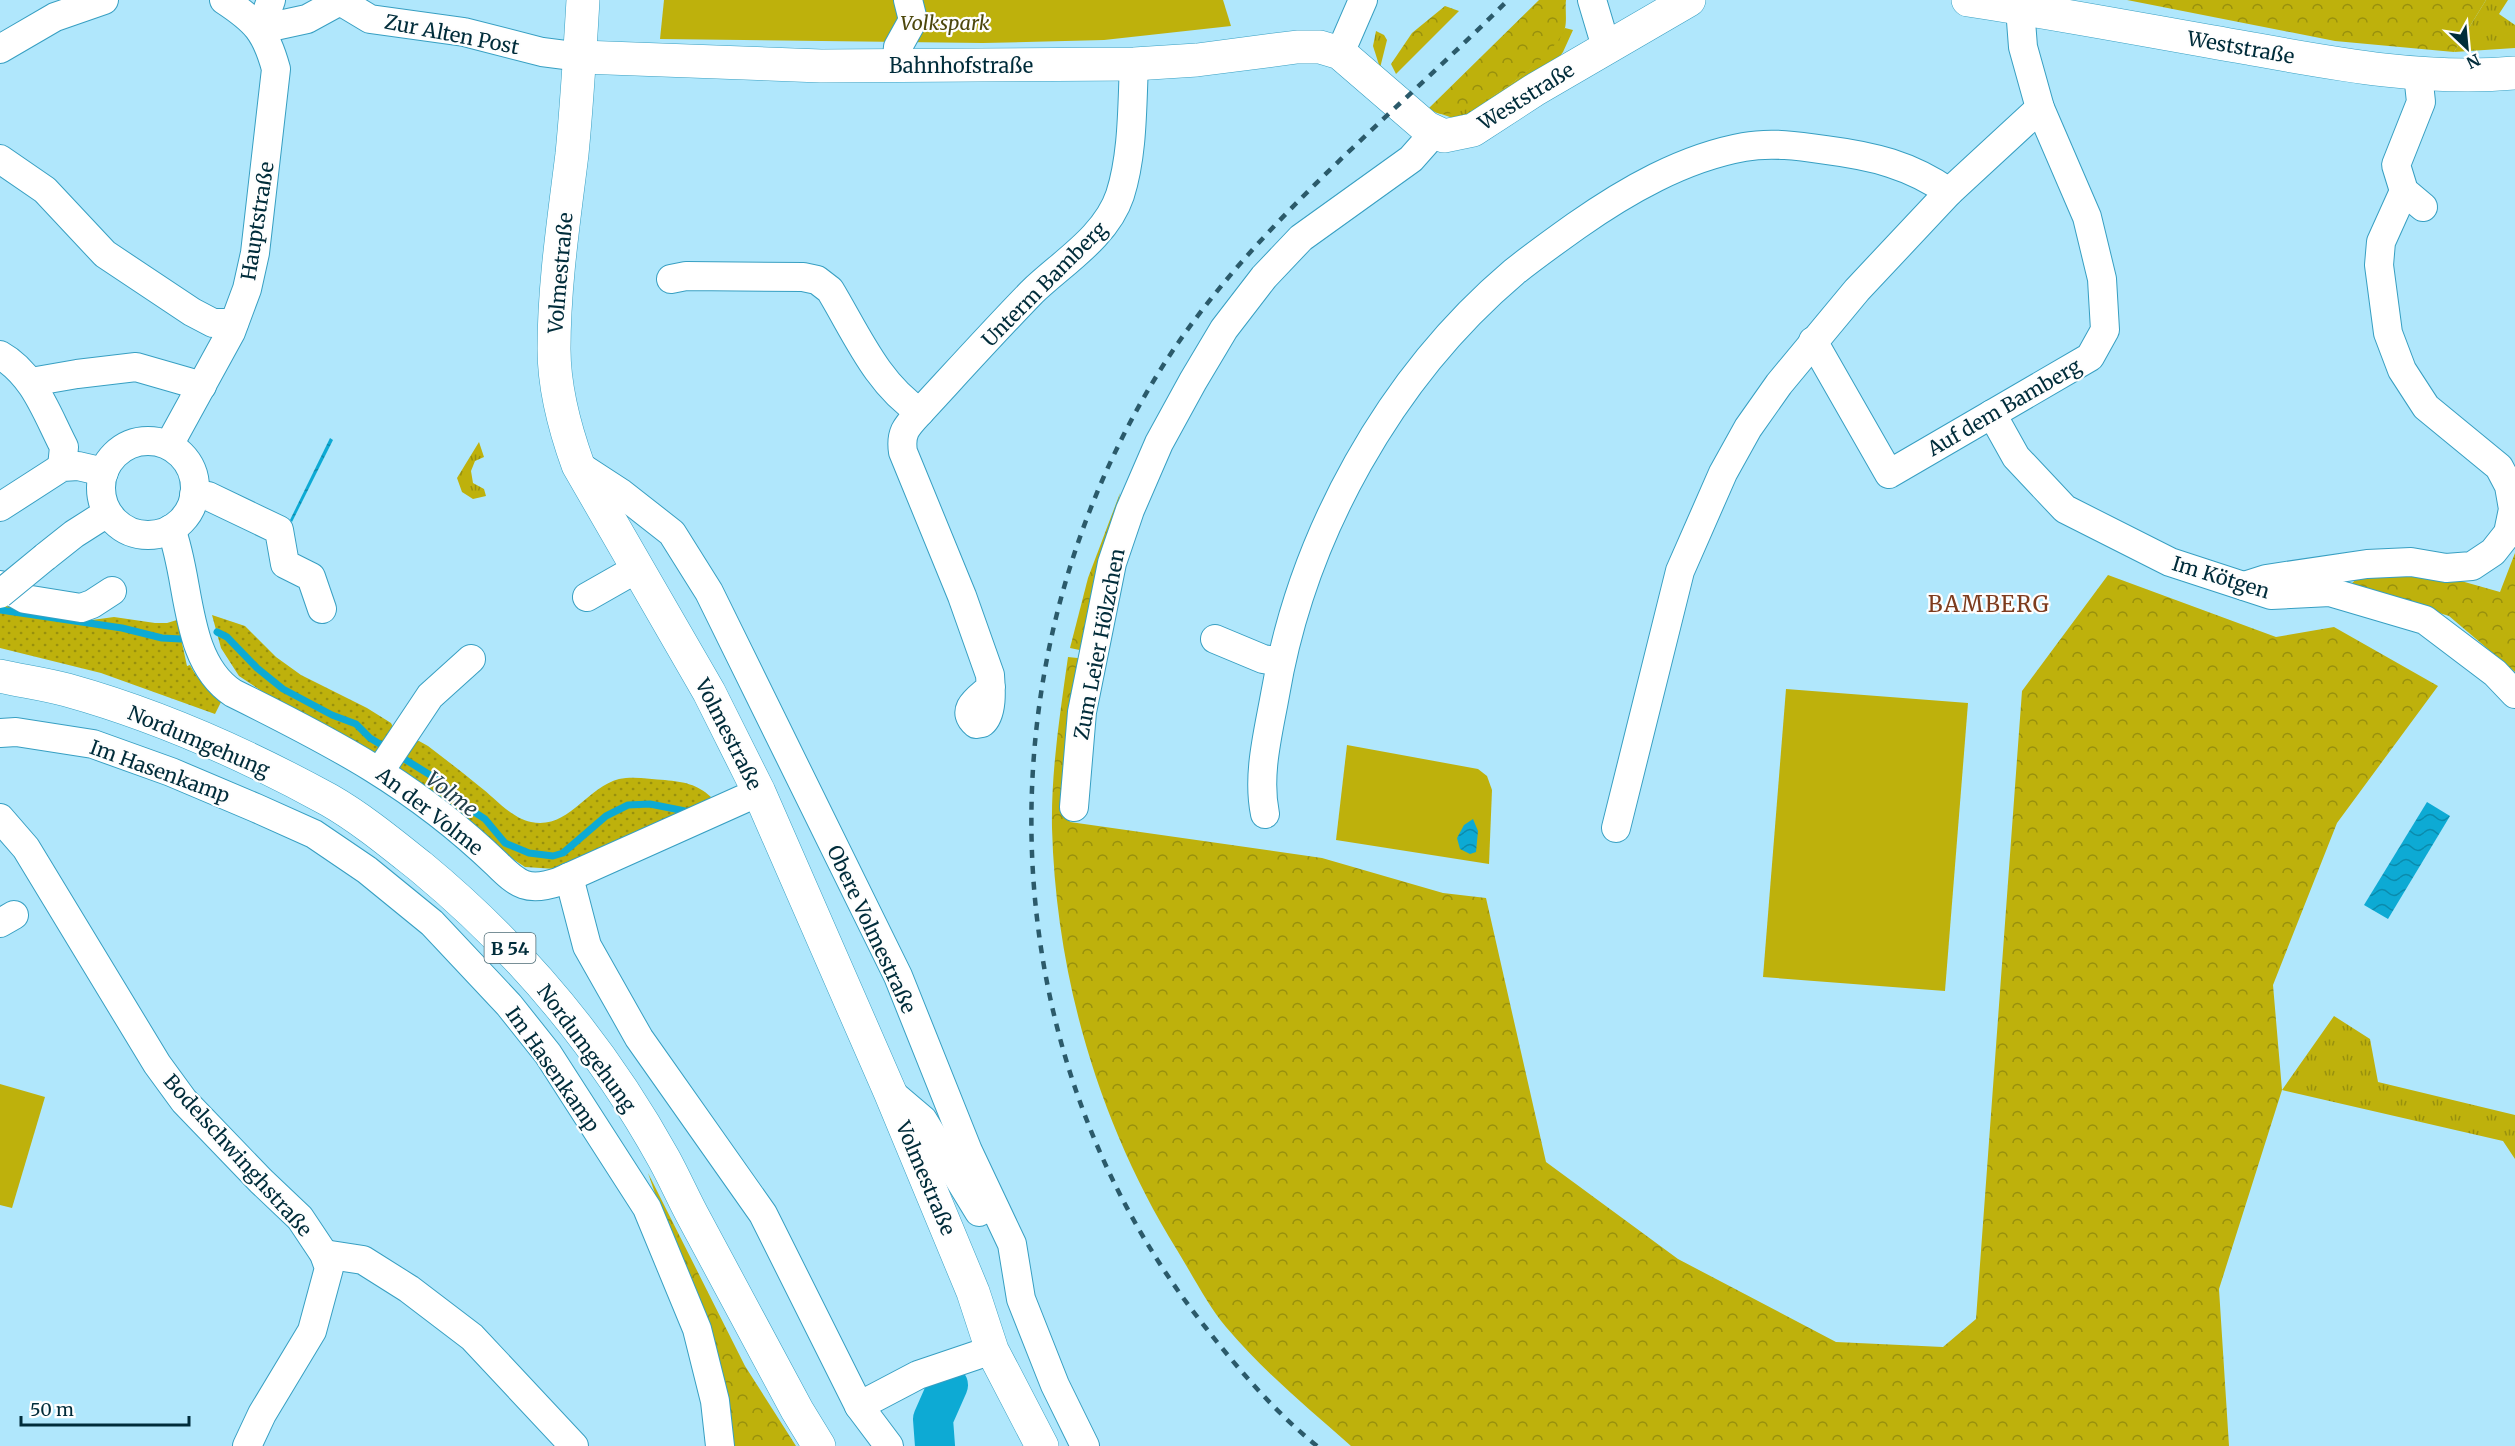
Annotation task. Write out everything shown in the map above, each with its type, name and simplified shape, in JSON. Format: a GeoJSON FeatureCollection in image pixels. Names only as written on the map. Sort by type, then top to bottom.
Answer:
{"type":"FeatureCollection","features":[{"type":"Feature","properties":{"kind":"main road","name":"Volmestraße"},"geometry":{"type":"LineString","coordinates":[[583,0],[581,57],[559,264],[554,350],[559,395],[570,444],[578,465],[709,692],[759,792],[890,1092],[973,1292],[992,1350],[1042,1446]]}},
{"type":"Feature","properties":{"kind":"main road","name":"Weststraße"},"geometry":{"type":"LineString","coordinates":[[1434,133],[1444,136],[1473,130],[1606,47],[1689,0]]}},
{"type":"Feature","properties":{"kind":"main road","name":"Weststraße"},"geometry":{"type":"LineString","coordinates":[[1968,0],[2331,63],[2418,74],[2485,75],[2515,72]]}},
{"type":"Feature","properties":{"kind":"main road","name":"Bahnhofstraße"},"geometry":{"type":"LineString","coordinates":[[581,57],[896,66],[1134,64],[1197,60],[1297,47],[1320,47],[1340,54]]}},
{"type":"Feature","properties":{"kind":"main road"},"geometry":{"type":"LineString","coordinates":[[1340,54],[1434,133]]}},
{"type":"Feature","properties":{"kind":"main road","name":"Nordumgehung"},"geometry":{"type":"LineString","coordinates":[[0,676],[66,690],[131,711],[203,739],[331,801],[377,833],[470,908],[540,981],[612,1078],[663,1158],[797,1410],[819,1446]]}},
{"type":"Feature","properties":{"kind":"street"},"geometry":{"type":"LineString","coordinates":[[0,49],[55,17],[104,0]]}},
{"type":"Feature","properties":{"kind":"street","name":"Hauptstraße"},"geometry":{"type":"LineString","coordinates":[[169,445],[234,323],[247,289],[255,253],[275,93],[276,69],[261,29],[224,0]]}},
{"type":"Feature","properties":{"kind":"street"},"geometry":{"type":"LineString","coordinates":[[261,29],[272,0]]}},
{"type":"Feature","properties":{"kind":"street"},"geometry":{"type":"LineString","coordinates":[[896,66],[898,47],[913,20],[908,0]]}},
{"type":"Feature","properties":{"kind":"street"},"geometry":{"type":"LineString","coordinates":[[1340,54],[1364,0]]}},
{"type":"Feature","properties":{"kind":"street"},"geometry":{"type":"LineString","coordinates":[[1592,0],[1606,47]]}},
{"type":"Feature","properties":{"kind":"street","name":"Zur Alten Post"},"geometry":{"type":"LineString","coordinates":[[261,29],[307,19],[340,1],[370,18],[464,32],[542,52],[581,57]]}},
{"type":"Feature","properties":{"kind":"street","name":"Auf dem Bamberg"},"geometry":{"type":"LineString","coordinates":[[1814,340],[1889,474],[2090,357],[2105,330],[2102,279],[2087,217],[2040,108],[2023,47],[2021,21],[2024,8]]}},
{"type":"Feature","properties":{"kind":"street","name":"Unterm Bamberg"},"geometry":{"type":"LineString","coordinates":[[991,687],[979,641],[903,452],[901,438],[920,412],[1033,292],[1093,237],[1109,217],[1120,195],[1129,151],[1134,64]]}},
{"type":"Feature","properties":{"kind":"street"},"geometry":{"type":"LineString","coordinates":[[2244,586],[2266,579],[2367,564],[2411,562],[2446,567],[2472,566],[2493,552],[2508,533],[2513,509],[2509,486],[2499,467],[2426,407],[2402,370],[2388,333],[2379,266],[2381,242],[2414,199],[2396,165],[2421,102],[2418,74]]}},
{"type":"Feature","properties":{"kind":"street"},"geometry":{"type":"LineString","coordinates":[[1616,828],[1680,571],[1723,473],[1748,428],[1779,384],[1857,290],[1949,192],[2040,108]]}},
{"type":"Feature","properties":{"kind":"street","name":"Zum Leier Hölzchen"},"geometry":{"type":"LineString","coordinates":[[1074,807],[1082,711],[1112,563],[1130,510],[1159,443],[1181,401],[1224,329],[1264,277],[1300,238],[1411,159],[1434,133]]}},
{"type":"Feature","properties":{"kind":"street"},"geometry":{"type":"LineString","coordinates":[[1265,814],[1261,784],[1280,662],[1295,608],[1337,502],[1396,404],[1430,359],[1472,311],[1514,272],[1581,223],[1658,176],[1710,155],[1746,146],[1786,145],[1850,153],[1899,165],[1925,176],[1949,192]]}},
{"type":"Feature","properties":{"kind":"street"},"geometry":{"type":"LineString","coordinates":[[0,159],[45,190],[105,254],[192,312],[213,323],[234,323]]}},
{"type":"Feature","properties":{"kind":"street"},"geometry":{"type":"LineString","coordinates":[[671,279],[686,276],[803,277],[817,280],[830,290],[886,384],[920,412]]}},
{"type":"Feature","properties":{"kind":"street"},"geometry":{"type":"LineString","coordinates":[[0,356],[9,361],[31,382],[62,441],[64,447],[62,467]]}},
{"type":"Feature","properties":{"kind":"street"},"geometry":{"type":"LineString","coordinates":[[31,382],[136,367],[202,386]]}},
{"type":"Feature","properties":{"kind":"street","name":"Im Kötgen"},"geometry":{"type":"LineString","coordinates":[[1992,414],[2016,457],[2065,509],[2170,562],[2271,595],[2330,592],[2425,621],[2495,673],[2515,694]]}},
{"type":"Feature","properties":{"kind":"street"},"geometry":{"type":"LineString","coordinates":[[148,442],[169,445],[186,458],[192,471],[194,495],[190,509],[182,521],[171,529],[149,535],[136,533],[115,523],[107,513],[102,492],[104,472],[113,457],[127,447],[148,442]]}},
{"type":"Feature","properties":{"kind":"street","name":"Obere Volmestraße"},"geometry":{"type":"LineString","coordinates":[[578,465],[621,493],[672,533],[709,592],[898,976],[968,1150],[1012,1244],[1015,1270],[1025,1310],[1055,1385],[1084,1446]]}},
{"type":"Feature","properties":{"kind":"street"},"geometry":{"type":"LineString","coordinates":[[0,507],[62,467],[78,466],[104,472]]}},
{"type":"Feature","properties":{"kind":"street"},"geometry":{"type":"LineString","coordinates":[[194,495],[208,496],[279,530],[285,564],[311,577],[322,609]]}},
{"type":"Feature","properties":{"kind":"street"},"geometry":{"type":"LineString","coordinates":[[0,594],[74,534],[107,513]]}},
{"type":"Feature","properties":{"kind":"street","name":"An der Volme"},"geometry":{"type":"LineString","coordinates":[[171,529],[178,548],[192,617],[204,661],[217,681],[233,693],[330,742],[380,771],[457,828],[519,883],[538,887],[569,877],[759,792]]}},
{"type":"Feature","properties":{"kind":"street"},"geometry":{"type":"LineString","coordinates":[[587,597],[638,568]]}},
{"type":"Feature","properties":{"kind":"street"},"geometry":{"type":"LineString","coordinates":[[0,585],[26,599],[81,608],[112,591]]}},
{"type":"Feature","properties":{"kind":"street"},"geometry":{"type":"LineString","coordinates":[[1215,639],[1263,659],[1280,662]]}},
{"type":"Feature","properties":{"kind":"street"},"geometry":{"type":"LineString","coordinates":[[380,771],[435,691],[471,659]]}},
{"type":"Feature","properties":{"kind":"street","name":"Im Hasenkamp"},"geometry":{"type":"LineString","coordinates":[[0,733],[16,732],[93,744],[171,772],[256,808],[322,840],[367,870],[432,923],[509,1005],[548,1054],[647,1208],[697,1329],[715,1401],[720,1446]]}},
{"type":"Feature","properties":{"kind":"street","name":"Bodelschwinghstraße"},"geometry":{"type":"LineString","coordinates":[[0,818],[26,848],[157,1064],[184,1101],[300,1218],[324,1254],[329,1268],[312,1331],[262,1414],[248,1445]]}},
{"type":"Feature","properties":{"kind":"street"},"geometry":{"type":"LineString","coordinates":[[569,877],[587,946],[639,1038],[763,1214],[859,1406],[890,1446]]}},
{"type":"Feature","properties":{"kind":"street"},"geometry":{"type":"LineString","coordinates":[[890,1092],[923,1120],[1015,1270]]}},
{"type":"Feature","properties":{"kind":"street"},"geometry":{"type":"LineString","coordinates":[[324,1254],[363,1260],[409,1289],[472,1336],[574,1446]]}},
{"type":"Feature","properties":{"kind":"street"},"geometry":{"type":"LineString","coordinates":[[859,1406],[918,1375],[992,1350]]}},
{"type":"Feature","properties":{"kind":"green space","name":"Volkspark"},"geometry":{"type":"Polygon","coordinates":[[[664,0],[1223,0],[1231,26],[1104,40],[983,43],[660,39],[664,0]]]}},
{"type":"Feature","properties":{"kind":"green space"},"geometry":{"type":"Polygon","coordinates":[[[1539,0],[1566,0],[1565,28],[1546,55],[1509,85],[1469,108],[1451,113],[1437,113],[1429,108],[1539,0]]]}},
{"type":"Feature","properties":{"kind":"green space"},"geometry":{"type":"Polygon","coordinates":[[[2127,0],[2486,0],[2454,52],[2335,41],[2127,0]]]}},
{"type":"Feature","properties":{"kind":"green space"},"geometry":{"type":"Polygon","coordinates":[[[2486,0],[2508,0],[2499,14],[2515,25],[2515,48],[2454,52],[2486,0]]]}},
{"type":"Feature","properties":{"kind":"green space"},"geometry":{"type":"Polygon","coordinates":[[[1445,6],[1459,11],[1396,74],[1391,64],[1412,33],[1445,6]]]}},
{"type":"Feature","properties":{"kind":"green space"},"geometry":{"type":"Polygon","coordinates":[[[1565,28],[1573,30],[1555,63],[1480,112],[1456,119],[1438,113],[1456,111],[1474,105],[1510,84],[1542,57],[1565,28]]]}},
{"type":"Feature","properties":{"kind":"green space"},"geometry":{"type":"Polygon","coordinates":[[[1376,31],[1384,35],[1387,40],[1380,68],[1373,46],[1376,31]]]}},
{"type":"Feature","properties":{"kind":"green space"},"geometry":{"type":"Polygon","coordinates":[[[479,442],[484,457],[475,461],[471,471],[473,483],[484,489],[486,496],[473,499],[462,492],[457,478],[479,442]]]}},
{"type":"Feature","properties":{"kind":"green space"},"geometry":{"type":"Polygon","coordinates":[[[1120,493],[1089,652],[1070,648],[1088,578],[1120,493]]]}},
{"type":"Feature","properties":{"kind":"green space"},"geometry":{"type":"Polygon","coordinates":[[[2515,553],[2515,672],[2449,616],[2350,585],[2364,572],[2454,579],[2500,592],[2515,553]]]}},
{"type":"Feature","properties":{"kind":"green space"},"geometry":{"type":"Polygon","coordinates":[[[2108,575],[2276,637],[2334,627],[2438,686],[2337,823],[2273,985],[2282,1090],[2219,1289],[2229,1446],[1351,1446],[1270,1374],[1226,1327],[1206,1299],[1149,1202],[1125,1152],[1104,1100],[1073,994],[1062,939],[1055,884],[1052,828],[1059,721],[1068,657],[1087,659],[1068,813],[1070,822],[1322,858],[1443,893],[1486,898],[1546,1162],[1678,1259],[1836,1342],[1943,1347],[1976,1319],[2022,691],[2108,575]]]}},
{"type":"Feature","properties":{"kind":"green space"},"geometry":{"type":"Polygon","coordinates":[[[0,605],[92,620],[114,617],[167,623],[177,620],[187,666],[190,665],[204,684],[223,698],[215,714],[101,673],[0,648],[0,605]]]}},
{"type":"Feature","properties":{"kind":"green space"},"geometry":{"type":"Polygon","coordinates":[[[212,615],[245,626],[276,657],[301,675],[367,708],[391,723],[394,729],[413,742],[419,741],[428,746],[510,812],[524,820],[544,823],[556,820],[607,784],[624,778],[648,778],[684,783],[701,789],[711,797],[700,807],[556,869],[525,867],[239,676],[221,648],[212,615]]]}},
{"type":"Feature","properties":{"kind":"green space"},"geometry":{"type":"Polygon","coordinates":[[[1786,689],[1968,703],[1945,991],[1763,977],[1786,689]]]}},
{"type":"Feature","properties":{"kind":"green space"},"geometry":{"type":"Polygon","coordinates":[[[1347,745],[1478,769],[1487,776],[1492,790],[1489,864],[1336,840],[1347,745]]]}},
{"type":"Feature","properties":{"kind":"green space"},"geometry":{"type":"Polygon","coordinates":[[[2334,1016],[2370,1039],[2378,1082],[2515,1115],[2515,1159],[2503,1141],[2282,1090],[2334,1016]]]}},
{"type":"Feature","properties":{"kind":"green space"},"geometry":{"type":"Polygon","coordinates":[[[0,1084],[45,1097],[12,1208],[0,1205],[0,1084]]]}},
{"type":"Feature","properties":{"kind":"green space"},"geometry":{"type":"Polygon","coordinates":[[[648,1173],[745,1366],[796,1446],[726,1446],[720,1384],[648,1173]]]}},
{"type":"Feature","properties":{"kind":"water"},"geometry":{"type":"Polygon","coordinates":[[[330,438],[333,440],[292,522],[290,520],[330,438]]]}},
{"type":"Feature","properties":{"kind":"water"},"geometry":{"type":"Polygon","coordinates":[[[2427,802],[2450,816],[2388,919],[2364,905],[2427,802]]]}},
{"type":"Feature","properties":{"kind":"water"},"geometry":{"type":"Polygon","coordinates":[[[1473,819],[1478,831],[1476,852],[1470,854],[1460,849],[1457,838],[1464,825],[1473,819]]]}},
{"type":"Feature","properties":{"kind":"waterway","name":"Volme"},"geometry":{"type":"LineString","coordinates":[[0,610],[122,628],[162,638],[181,639]]}},
{"type":"Feature","properties":{"kind":"waterway","name":"Volme"},"geometry":{"type":"LineString","coordinates":[[217,632],[227,637],[257,668],[283,689],[332,715],[356,724],[370,738],[388,749]]}},
{"type":"Feature","properties":{"kind":"waterway","name":"Volme"},"geometry":{"type":"LineString","coordinates":[[398,755],[443,783],[462,804],[485,819],[505,843],[529,853],[553,856],[563,853],[606,816],[628,805],[650,804],[690,812]]}},
{"type":"Feature","properties":{"kind":"waterway","name":"Volme"},"geometry":{"type":"LineString","coordinates":[[935,1446],[933,1419],[948,1385]]}},
{"type":"Feature","properties":{"kind":"railway"},"geometry":{"type":"LineString","coordinates":[[1317,1446],[1258,1390],[1206,1328],[1133,1219],[1080,1103],[1046,980],[1032,854],[1037,726],[1060,601],[1103,479],[1164,364],[1200,313],[1239,265],[1282,218],[1326,173],[1508,0]]}},
{"type":"Feature","properties":{"kind":"district","name":"BAMBERG"},"geometry":{"type":"Point","coordinates":[1989,604]}}]}
